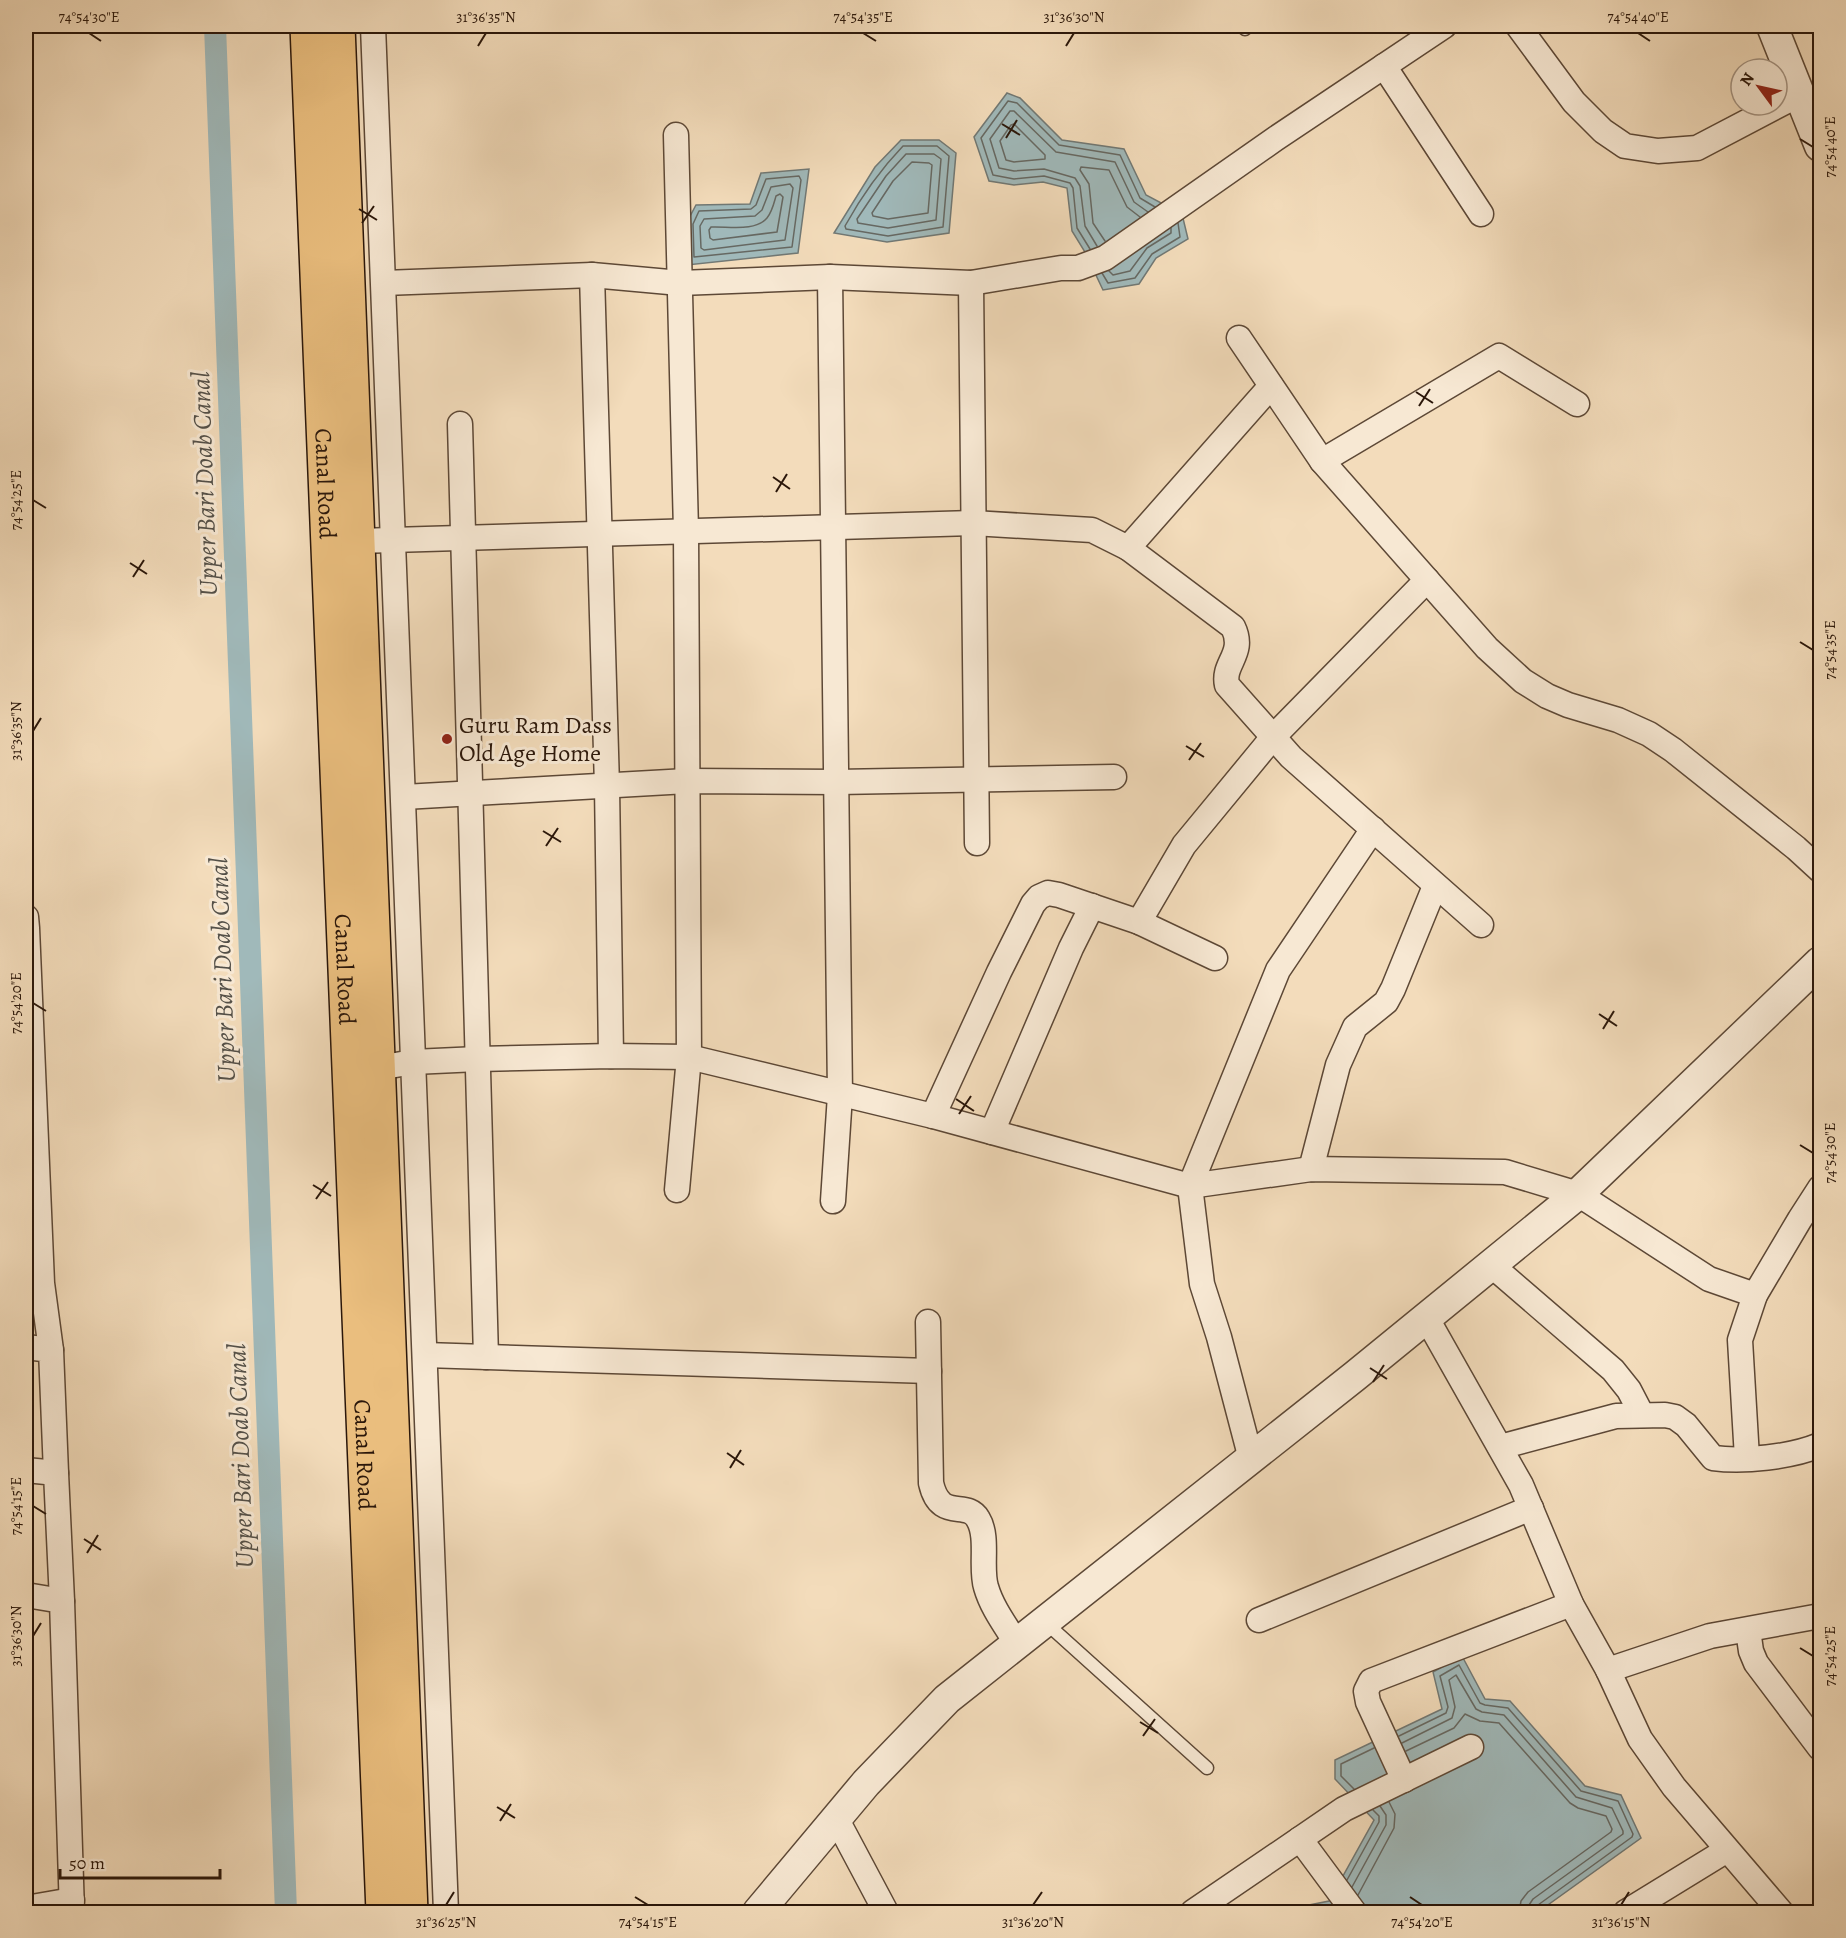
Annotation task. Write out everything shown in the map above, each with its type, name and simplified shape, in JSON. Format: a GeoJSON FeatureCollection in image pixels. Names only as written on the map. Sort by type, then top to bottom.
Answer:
{"type":"FeatureCollection","features":[{"type":"Feature","properties":{"kind":"main road","name":"Canal Road"},"geometry":{"type":"LineString","coordinates":[[307,26],[383,1912]]}},
{"type":"Feature","properties":{"kind":"main road","name":"Canal Road"},"geometry":{"type":"LineString","coordinates":[[338,26],[411,1912]]}},
{"type":"Feature","properties":{"kind":"street"},"geometry":{"type":"LineString","coordinates":[[373,26],[396,539],[413,1062],[446,1912]]}},
{"type":"Feature","properties":{"kind":"street"},"geometry":{"type":"LineString","coordinates":[[384,283],[592,275],[680,283],[830,276],[971,283],[1061,268],[1078,268],[1104,258],[1275,139],[1444,26]]}},
{"type":"Feature","properties":{"kind":"street"},"geometry":{"type":"LineString","coordinates":[[1518,26],[1574,102],[1603,131],[1625,146],[1658,151],[1697,147],[1800,94]]}},
{"type":"Feature","properties":{"kind":"street"},"geometry":{"type":"LineString","coordinates":[[1772,26],[1821,146]]}},
{"type":"Feature","properties":{"kind":"street"},"geometry":{"type":"LineString","coordinates":[[1384,66],[1481,214]]}},
{"type":"Feature","properties":{"kind":"street"},"geometry":{"type":"LineString","coordinates":[[676,135],[686,531],[689,1057],[677,1190]]}},
{"type":"Feature","properties":{"kind":"street"},"geometry":{"type":"LineString","coordinates":[[592,275],[601,534],[611,1056]]}},
{"type":"Feature","properties":{"kind":"street"},"geometry":{"type":"LineString","coordinates":[[830,276],[840,1095],[833,1201]]}},
{"type":"Feature","properties":{"kind":"street"},"geometry":{"type":"LineString","coordinates":[[971,283],[978,843]]}},
{"type":"Feature","properties":{"kind":"street"},"geometry":{"type":"LineString","coordinates":[[1239,338],[1322,461],[1487,648],[1523,681],[1547,696],[1568,705],[1618,720],[1649,734],[1673,750],[1821,870]]}},
{"type":"Feature","properties":{"kind":"street"},"geometry":{"type":"LineString","coordinates":[[1322,461],[1499,356],[1578,404]]}},
{"type":"Feature","properties":{"kind":"street"},"geometry":{"type":"LineString","coordinates":[[1128,548],[1270,386]]}},
{"type":"Feature","properties":{"kind":"street"},"geometry":{"type":"LineString","coordinates":[[460,424],[486,1357]]}},
{"type":"Feature","properties":{"kind":"street"},"geometry":{"type":"LineString","coordinates":[[358,541],[973,523],[1092,530],[1128,548],[1233,627],[1237,635],[1237,644],[1236,653],[1226,678],[1227,685],[1291,757],[1481,926]]}},
{"type":"Feature","properties":{"kind":"street"},"geometry":{"type":"LineString","coordinates":[[1139,922],[1184,845],[1273,737],[1426,580]]}},
{"type":"Feature","properties":{"kind":"street"},"geometry":{"type":"LineString","coordinates":[[405,797],[687,781],[837,782],[1114,777]]}},
{"type":"Feature","properties":{"kind":"street"},"geometry":{"type":"LineString","coordinates":[[1251,1459],[1219,1337],[1202,1284],[1190,1186],[1278,970],[1373,829]]}},
{"type":"Feature","properties":{"kind":"street"},"geometry":{"type":"LineString","coordinates":[[1311,1169],[1338,1065],[1355,1027],[1378,1009],[1389,996],[1435,886]]}},
{"type":"Feature","properties":{"kind":"street"},"geometry":{"type":"LineString","coordinates":[[933,1116],[999,972],[1033,904],[1039,897],[1048,894],[1059,895],[1139,922],[1215,958]]}},
{"type":"Feature","properties":{"kind":"street"},"geometry":{"type":"LineString","coordinates":[[992,1132],[1071,948],[1092,906]]}},
{"type":"Feature","properties":{"kind":"street"},"geometry":{"type":"LineString","coordinates":[[26,917],[34,1278],[51,1350],[72,1906],[26,1908]]}},
{"type":"Feature","properties":{"kind":"street"},"geometry":{"type":"LineString","coordinates":[[758,1912],[866,1783],[947,1699],[1355,1376],[1578,1194],[1821,962]]}},
{"type":"Feature","properties":{"kind":"street"},"geometry":{"type":"LineString","coordinates":[[378,1068],[413,1062],[478,1059],[689,1057],[933,1116],[1190,1186],[1311,1169],[1505,1172],[1578,1194],[1709,1279],[1755,1295]]}},
{"type":"Feature","properties":{"kind":"street"},"geometry":{"type":"LineString","coordinates":[[1747,1458],[1740,1340],[1755,1295],[1821,1188]]}},
{"type":"Feature","properties":{"kind":"street"},"geometry":{"type":"LineString","coordinates":[[1490,1264],[1612,1370],[1629,1390],[1642,1415]]}},
{"type":"Feature","properties":{"kind":"street"},"geometry":{"type":"LineString","coordinates":[[1426,1317],[1521,1485],[1571,1604],[1608,1670],[1640,1739],[1674,1787],[1781,1912]]}},
{"type":"Feature","properties":{"kind":"street"},"geometry":{"type":"LineString","coordinates":[[928,1322],[931,1484],[934,1496],[947,1507],[968,1510],[979,1520],[982,1529],[985,1586],[1017,1644]]}},
{"type":"Feature","properties":{"kind":"street"},"geometry":{"type":"LineString","coordinates":[[26,1347],[51,1350]]}},
{"type":"Feature","properties":{"kind":"street"},"geometry":{"type":"LineString","coordinates":[[425,1355],[930,1371]]}},
{"type":"Feature","properties":{"kind":"street"},"geometry":{"type":"LineString","coordinates":[[1500,1447],[1616,1416],[1642,1415],[1675,1417],[1686,1425],[1713,1458],[1772,1457],[1817,1452]]}},
{"type":"Feature","properties":{"kind":"street"},"geometry":{"type":"LineString","coordinates":[[26,1470],[57,1473]]}},
{"type":"Feature","properties":{"kind":"street"},"geometry":{"type":"LineString","coordinates":[[1259,1620],[1531,1508]]}},
{"type":"Feature","properties":{"kind":"street"},"geometry":{"type":"LineString","coordinates":[[26,1595],[62,1601]]}},
{"type":"Feature","properties":{"kind":"street"},"geometry":{"type":"LineString","coordinates":[[1404,1780],[1368,1702],[1366,1691],[1371,1681],[1571,1604]]}},
{"type":"Feature","properties":{"kind":"street"},"geometry":{"type":"LineString","coordinates":[[1608,1670],[1710,1636],[1821,1616]]}},
{"type":"Feature","properties":{"kind":"street"},"geometry":{"type":"LineString","coordinates":[[1748,1630],[1751,1651],[1756,1663],[1821,1748]]}},
{"type":"Feature","properties":{"kind":"street"},"geometry":{"type":"LineString","coordinates":[[1193,1912],[1344,1809],[1471,1747]]}},
{"type":"Feature","properties":{"kind":"street"},"geometry":{"type":"LineString","coordinates":[[837,1818],[886,1912]]}},
{"type":"Feature","properties":{"kind":"street"},"geometry":{"type":"LineString","coordinates":[[1300,1839],[1354,1912]]}},
{"type":"Feature","properties":{"kind":"street"},"geometry":{"type":"LineString","coordinates":[[1626,1912],[1727,1850]]}},
{"type":"Feature","properties":{"kind":"lane"},"geometry":{"type":"LineString","coordinates":[[1045,1622],[1207,1768]]}},
{"type":"Feature","properties":{"kind":"water"},"geometry":{"type":"Polygon","coordinates":[[[1007,93],[1020,98],[1062,140],[1124,149],[1146,195],[1182,214],[1188,239],[1156,258],[1139,284],[1103,290],[1072,231],[1067,188],[1043,182],[1014,185],[989,181],[974,137],[1007,93]]]}},
{"type":"Feature","properties":{"kind":"water"},"geometry":{"type":"Polygon","coordinates":[[[901,140],[939,140],[956,153],[949,233],[887,242],[834,233],[875,167],[901,140]]]}},
{"type":"Feature","properties":{"kind":"water"},"geometry":{"type":"Polygon","coordinates":[[[809,169],[798,253],[687,265],[687,222],[696,205],[750,204],[761,173],[809,169]]]}},
{"type":"Feature","properties":{"kind":"water"},"geometry":{"type":"Polygon","coordinates":[[[1462,1656],[1485,1699],[1510,1701],[1585,1786],[1621,1795],[1641,1838],[1538,1912],[1274,1912],[1329,1901],[1374,1820],[1335,1779],[1335,1760],[1442,1709],[1433,1672],[1462,1656]]]}},
{"type":"Feature","properties":{"kind":"waterway","name":"Upper Bari Doab Canal"},"geometry":{"type":"LineString","coordinates":[[215,26],[286,1912]]}},
{"type":"Feature","properties":{"kind":"place","name":"Guru Ram Dass Old Age Home"},"geometry":{"type":"Point","coordinates":[447,739]}}]}
